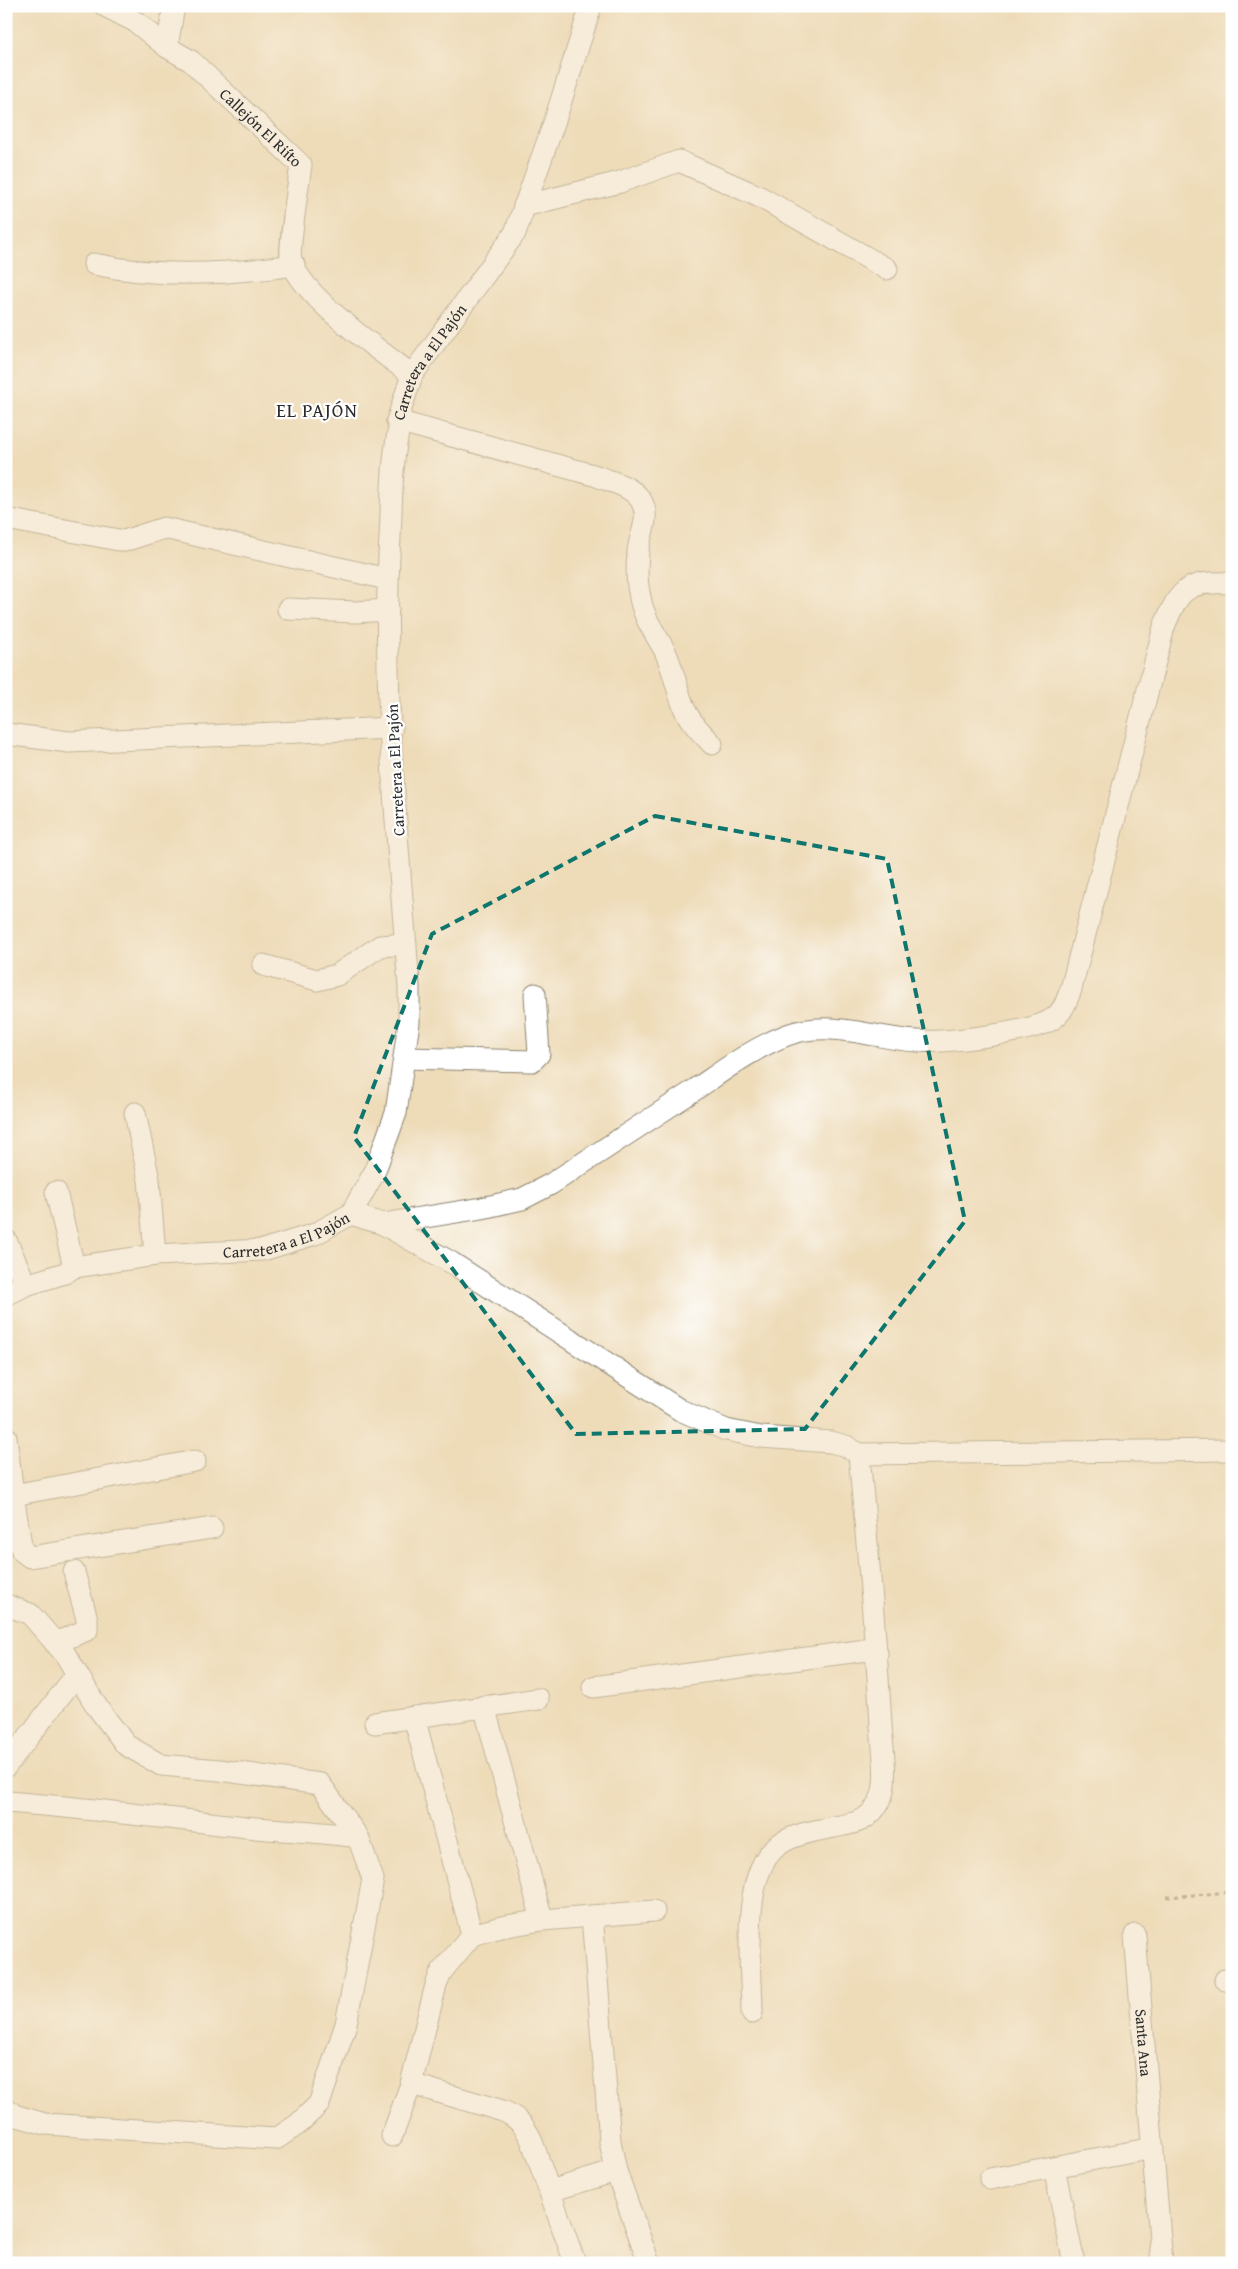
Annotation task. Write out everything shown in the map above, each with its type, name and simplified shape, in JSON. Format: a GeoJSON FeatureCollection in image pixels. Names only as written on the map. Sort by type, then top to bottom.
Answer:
{"type":"FeatureCollection","features":[{"type":"Feature","properties":{"kind":"street","name":"Callejón El Riíto"},"geometry":{"type":"LineString","coordinates":[[105,6],[136,22],[167,47],[191,60],[301,165],[290,259],[305,284],[347,326],[412,375]]}},
{"type":"Feature","properties":{"kind":"street"},"geometry":{"type":"LineString","coordinates":[[167,47],[174,6]]}},
{"type":"Feature","properties":{"kind":"street","name":"Carretera a El Pajón"},"geometry":{"type":"LineString","coordinates":[[6,1295],[26,1285],[65,1273],[74,1267],[155,1255],[263,1250],[315,1234],[350,1214],[374,1173],[396,1113],[408,1022],[409,988],[392,728],[387,579],[395,448],[400,424],[397,421],[412,375],[514,233],[554,123],[591,6]]}},
{"type":"Feature","properties":{"kind":"street"},"geometry":{"type":"LineString","coordinates":[[524,206],[620,182],[679,161],[760,197],[887,269]]}},
{"type":"Feature","properties":{"kind":"street"},"geometry":{"type":"LineString","coordinates":[[94,264],[112,268],[156,271],[217,272],[294,266]]}},
{"type":"Feature","properties":{"kind":"street"},"geometry":{"type":"LineString","coordinates":[[397,421],[597,476],[627,488],[640,499],[646,512],[644,529],[638,548],[637,571],[639,593],[647,622],[664,650],[676,678],[683,706],[694,724],[712,744]]}},
{"type":"Feature","properties":{"kind":"street"},"geometry":{"type":"LineString","coordinates":[[6,519],[124,541],[164,528],[387,579]]}},
{"type":"Feature","properties":{"kind":"street"},"geometry":{"type":"LineString","coordinates":[[383,1224],[482,1208],[522,1199],[551,1184],[749,1054],[788,1035],[822,1029],[857,1030],[917,1041],[956,1041],[1042,1025],[1055,1017],[1066,1005],[1071,989],[1164,627],[1174,602],[1189,587],[1215,582],[1232,583]]}},
{"type":"Feature","properties":{"kind":"street"},"geometry":{"type":"LineString","coordinates":[[288,609],[354,612],[388,610]]}},
{"type":"Feature","properties":{"kind":"street"},"geometry":{"type":"LineString","coordinates":[[6,734],[69,742],[392,728]]}},
{"type":"Feature","properties":{"kind":"street"},"geometry":{"type":"LineString","coordinates":[[263,965],[317,980],[337,975],[380,946],[406,944]]}},
{"type":"Feature","properties":{"kind":"street"},"geometry":{"type":"LineString","coordinates":[[404,1058],[532,1061],[539,1054],[535,994]]}},
{"type":"Feature","properties":{"kind":"street"},"geometry":{"type":"LineString","coordinates":[[135,1113],[149,1180],[155,1255]]}},
{"type":"Feature","properties":{"kind":"street"},"geometry":{"type":"LineString","coordinates":[[56,1192],[74,1267]]}},
{"type":"Feature","properties":{"kind":"street"},"geometry":{"type":"LineString","coordinates":[[350,1214],[383,1224],[460,1268],[680,1410],[726,1430],[761,1438],[831,1442],[846,1446],[859,1454],[1232,1450]]}},
{"type":"Feature","properties":{"kind":"street"},"geometry":{"type":"LineString","coordinates":[[6,1240],[26,1285]]}},
{"type":"Feature","properties":{"kind":"street"},"geometry":{"type":"LineString","coordinates":[[6,1437],[22,1551],[30,1557],[212,1528]]}},
{"type":"Feature","properties":{"kind":"street"},"geometry":{"type":"LineString","coordinates":[[752,2013],[751,1924],[753,1890],[761,1864],[777,1846],[798,1836],[850,1824],[870,1816],[881,1798],[884,1776],[877,1653],[859,1454]]}},
{"type":"Feature","properties":{"kind":"street"},"geometry":{"type":"LineString","coordinates":[[13,1495],[195,1460]]}},
{"type":"Feature","properties":{"kind":"street"},"geometry":{"type":"LineString","coordinates":[[56,1643],[87,1630],[87,1619],[74,1572]]}},
{"type":"Feature","properties":{"kind":"street"},"geometry":{"type":"LineString","coordinates":[[6,1605],[30,1614],[56,1643],[97,1707],[126,1745],[161,1765],[219,1770],[320,1784],[358,1837],[373,1879],[346,2024],[320,2104],[297,2125],[276,2139],[45,2124],[14,2115],[6,2108]]}},
{"type":"Feature","properties":{"kind":"street"},"geometry":{"type":"LineString","coordinates":[[593,1687],[866,1650],[877,1653]]}},
{"type":"Feature","properties":{"kind":"street"},"geometry":{"type":"LineString","coordinates":[[6,1766],[77,1674]]}},
{"type":"Feature","properties":{"kind":"street"},"geometry":{"type":"LineString","coordinates":[[375,1723],[538,1698]]}},
{"type":"Feature","properties":{"kind":"street"},"geometry":{"type":"LineString","coordinates":[[484,1706],[542,1920]]}},
{"type":"Feature","properties":{"kind":"street"},"geometry":{"type":"LineString","coordinates":[[414,1717],[472,1935]]}},
{"type":"Feature","properties":{"kind":"street"},"geometry":{"type":"LineString","coordinates":[[6,1802],[358,1837]]}},
{"type":"Feature","properties":{"kind":"street"},"geometry":{"type":"LineString","coordinates":[[392,2136],[410,2084],[436,1985],[442,1971],[472,1935],[501,1927],[542,1920],[654,1911]]}},
{"type":"Feature","properties":{"kind":"street"},"geometry":{"type":"LineString","coordinates":[[592,1916],[606,2105],[616,2171],[649,2263]]}},
{"type":"Feature","properties":{"kind":"street","name":"Santa Ana"},"geometry":{"type":"LineString","coordinates":[[1135,1935],[1162,2263]]}},
{"type":"Feature","properties":{"kind":"street"},"geometry":{"type":"LineString","coordinates":[[410,2084],[515,2116],[525,2126],[532,2139],[575,2263]]}},
{"type":"Feature","properties":{"kind":"street"},"geometry":{"type":"LineString","coordinates":[[990,2179],[1153,2148]]}},
{"type":"Feature","properties":{"kind":"street"},"geometry":{"type":"LineString","coordinates":[[1054,2166],[1074,2263]]}},
{"type":"Feature","properties":{"kind":"street"},"geometry":{"type":"LineString","coordinates":[[550,2191],[616,2171]]}},
{"type":"Feature","properties":{"kind":"path"},"geometry":{"type":"LineString","coordinates":[[1167,1897],[1232,1892]]}},
{"type":"Feature","properties":{"kind":"highlighted area"},"geometry":{"type":"Polygon","coordinates":[[[655,816],[887,859],[965,1221],[805,1429],[576,1434],[354,1137],[432,934],[655,816]]]}},
{"type":"Feature","properties":{"kind":"district","name":"EL PAJÓN"},"geometry":{"type":"Point","coordinates":[317,410]}}]}
